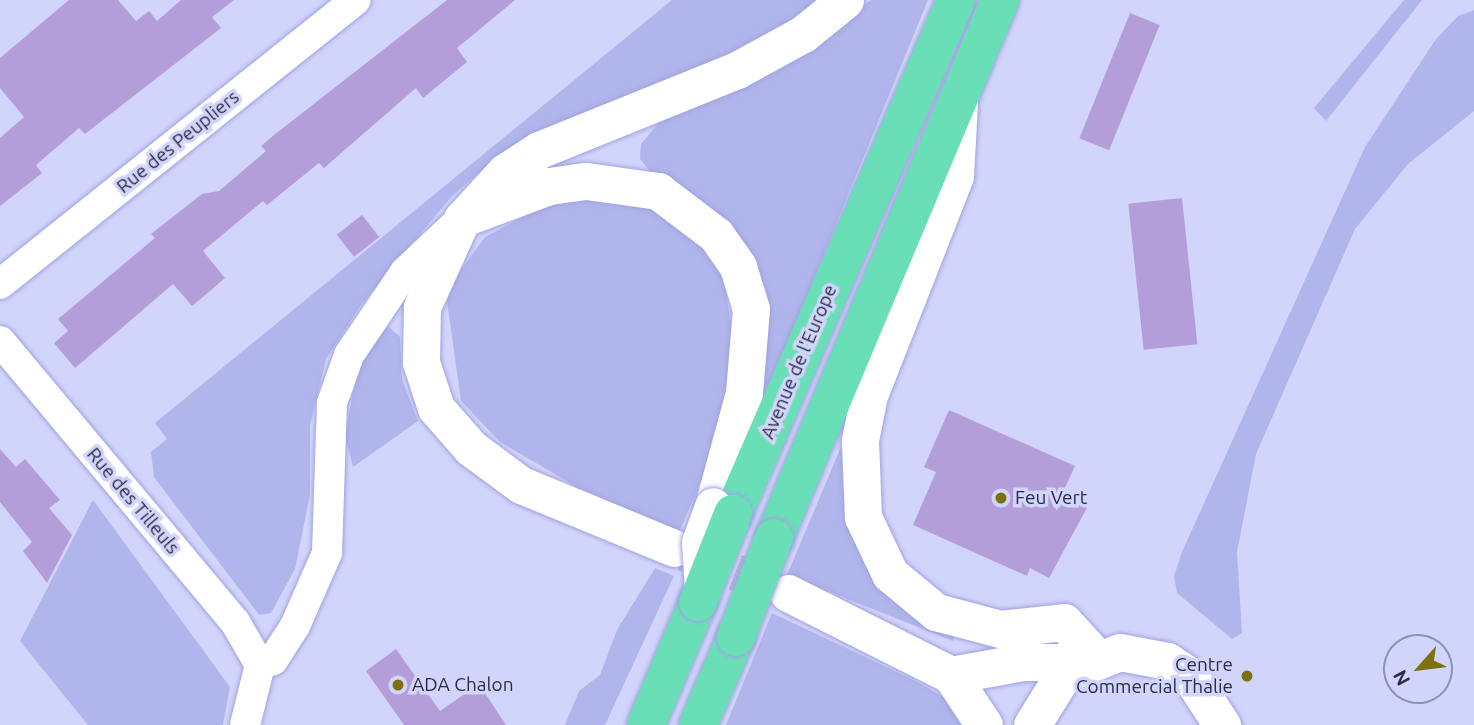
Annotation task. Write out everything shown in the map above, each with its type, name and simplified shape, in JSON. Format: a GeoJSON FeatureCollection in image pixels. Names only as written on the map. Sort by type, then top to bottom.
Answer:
{"type":"FeatureCollection","features":[{"type":"Feature","properties":{"kind":"main road","name":"Avenue de l'Europe"},"geometry":{"type":"LineString","coordinates":[[646,725],[701,596],[723,510],[956,0]]}},
{"type":"Feature","properties":{"kind":"main road"},"geometry":{"type":"LineString","coordinates":[[698,725],[1000,0]]}},
{"type":"Feature","properties":{"kind":"street","name":"Rue des Peupliers"},"geometry":{"type":"LineString","coordinates":[[0,284],[356,0]]}},
{"type":"Feature","properties":{"kind":"street"},"geometry":{"type":"LineString","coordinates":[[245,725],[260,665],[273,660],[295,626],[327,553],[332,403],[349,355],[405,272],[462,219],[505,172],[539,150],[737,70],[803,34],[845,0]]}},
{"type":"Feature","properties":{"kind":"street"},"geometry":{"type":"LineString","coordinates":[[960,94],[956,176],[869,395],[860,440],[863,517],[890,574],[936,611],[999,629],[1064,622],[1090,659]]}},
{"type":"Feature","properties":{"kind":"street"},"geometry":{"type":"LineString","coordinates":[[674,548],[521,485],[471,449],[436,408],[421,362],[422,307],[462,219],[549,186],[586,181],[659,191],[716,235],[738,267],[751,309],[744,393],[723,510]]}},
{"type":"Feature","properties":{"kind":"street","name":"Rue des Tilleuls"},"geometry":{"type":"LineString","coordinates":[[0,341],[235,622],[260,665]]}},
{"type":"Feature","properties":{"kind":"street"},"geometry":{"type":"LineString","coordinates":[[788,593],[951,675],[984,725]]}},
{"type":"Feature","properties":{"kind":"street"},"geometry":{"type":"LineString","coordinates":[[951,675],[1023,662],[1144,654],[1167,661],[1209,696],[1222,725]]}},
{"type":"Feature","properties":{"kind":"street"},"geometry":{"type":"LineString","coordinates":[[1032,725],[1047,693],[1090,659]]}},
{"type":"Feature","properties":{"kind":"shaded area"},"geometry":{"type":"Polygon","coordinates":[[[672,0],[826,0],[768,38],[486,167],[452,196],[361,305],[326,359],[310,425],[310,494],[295,569],[271,613],[259,615],[154,477],[151,452],[167,439],[155,423],[672,0]]]}},
{"type":"Feature","properties":{"kind":"shaded area"},"geometry":{"type":"Polygon","coordinates":[[[871,0],[928,0],[759,412],[728,226],[688,191],[651,173],[640,159],[641,144],[662,119],[791,58],[871,0]]]}},
{"type":"Feature","properties":{"kind":"shaded area"},"geometry":{"type":"Polygon","coordinates":[[[1404,0],[1422,0],[1326,121],[1314,108],[1404,0]]]}},
{"type":"Feature","properties":{"kind":"shaded area"},"geometry":{"type":"Polygon","coordinates":[[[1474,10],[1474,111],[1408,164],[1355,229],[1256,454],[1237,552],[1242,633],[1232,639],[1177,593],[1174,576],[1182,552],[1365,147],[1436,39],[1458,16],[1474,10]]]}},
{"type":"Feature","properties":{"kind":"shaded area"},"geometry":{"type":"Polygon","coordinates":[[[559,198],[631,200],[683,220],[724,280],[736,353],[724,428],[679,532],[577,487],[500,442],[461,401],[447,301],[458,274],[485,237],[559,198]]]}},
{"type":"Feature","properties":{"kind":"shaded area"},"geometry":{"type":"Polygon","coordinates":[[[388,326],[400,337],[402,379],[418,421],[353,467],[345,436],[353,393],[363,359],[388,326]]]}},
{"type":"Feature","properties":{"kind":"shaded area"},"geometry":{"type":"Polygon","coordinates":[[[841,447],[844,498],[861,557],[877,582],[956,634],[953,641],[787,575],[841,447]]]}},
{"type":"Feature","properties":{"kind":"shaded area"},"geometry":{"type":"Polygon","coordinates":[[[93,500],[230,687],[223,725],[88,725],[20,641],[93,500]]]}},
{"type":"Feature","properties":{"kind":"shaded area"},"geometry":{"type":"Polygon","coordinates":[[[655,568],[674,576],[605,725],[565,725],[579,691],[600,675],[617,630],[655,568]]]}},
{"type":"Feature","properties":{"kind":"shaded area"},"geometry":{"type":"Polygon","coordinates":[[[772,613],[914,680],[955,704],[971,725],[726,725],[772,613]]]}},
{"type":"Feature","properties":{"kind":"building"},"geometry":{"type":"Polygon","coordinates":[[[69,0],[118,0],[136,21],[149,11],[157,21],[181,0],[234,0],[212,17],[221,28],[85,134],[79,128],[36,165],[42,173],[0,206],[0,138],[24,117],[0,88],[0,58],[69,0]]]}},
{"type":"Feature","properties":{"kind":"building"},"geometry":{"type":"Polygon","coordinates":[[[447,0],[515,0],[457,48],[467,62],[423,98],[416,88],[324,168],[319,163],[267,205],[263,201],[203,251],[225,278],[210,291],[192,306],[173,284],[75,368],[54,343],[68,331],[58,319],[155,238],[151,234],[202,194],[219,191],[266,151],[261,146],[274,135],[447,0]]]}},
{"type":"Feature","properties":{"kind":"building"},"geometry":{"type":"Polygon","coordinates":[[[1130,13],[1160,25],[1109,150],[1079,138],[1130,13]]]}},
{"type":"Feature","properties":{"kind":"building"},"geometry":{"type":"Polygon","coordinates":[[[1182,198],[1197,344],[1144,350],[1128,204],[1182,198]]]}},
{"type":"Feature","properties":{"kind":"building"},"geometry":{"type":"Polygon","coordinates":[[[362,215],[379,237],[354,257],[337,235],[362,215]]]}},
{"type":"Feature","properties":{"kind":"building","name":"Feu Vert"},"geometry":{"type":"Polygon","coordinates":[[[949,410],[1075,466],[1063,492],[1089,504],[1049,578],[1030,568],[1027,576],[913,525],[936,472],[924,467],[949,410]]]}},
{"type":"Feature","properties":{"kind":"building"},"geometry":{"type":"Polygon","coordinates":[[[0,449],[16,467],[25,459],[60,500],[49,508],[72,535],[47,583],[23,551],[32,542],[0,502],[0,449]]]}},
{"type":"Feature","properties":{"kind":"building","name":"ADA Chalon"},"geometry":{"type":"Polygon","coordinates":[[[396,649],[440,711],[479,684],[506,725],[404,725],[366,671],[396,649]]]}},
{"type":"Feature","properties":{"kind":"tunnel"},"geometry":{"type":"LineString","coordinates":[[684,552],[787,592]]}},
{"type":"Feature","properties":{"kind":"place","name":"Feu Vert"},"geometry":{"type":"Point","coordinates":[1001,498]}},
{"type":"Feature","properties":{"kind":"place","name":"Centre Commercial Thalie"},"geometry":{"type":"Point","coordinates":[1247,676]}},
{"type":"Feature","properties":{"kind":"place","name":"ADA Chalon"},"geometry":{"type":"Point","coordinates":[398,685]}}]}
